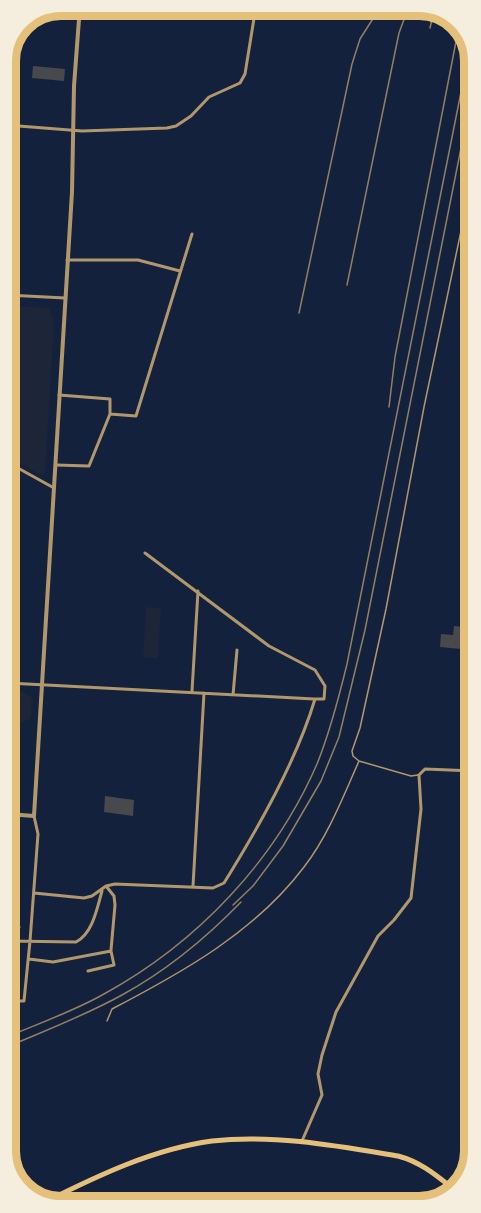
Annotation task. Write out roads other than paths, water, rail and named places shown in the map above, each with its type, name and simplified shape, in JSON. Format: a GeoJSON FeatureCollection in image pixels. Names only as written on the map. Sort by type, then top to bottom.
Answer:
{"type":"FeatureCollection","features":[{"type":"Feature","properties":{"kind":"main road"},"geometry":{"type":"LineString","coordinates":[[58,1196],[122,1167],[175,1148],[233,1140],[277,1140],[366,1151],[411,1160],[426,1167],[449,1185]]}},
{"type":"Feature","properties":{"kind":"street"},"geometry":{"type":"LineString","coordinates":[[17,1001],[24,1001],[38,834],[34,816],[56,465],[79,17]]}},
{"type":"Feature","properties":{"kind":"street"},"geometry":{"type":"LineString","coordinates":[[17,126],[125,131],[176,126],[209,97],[240,83],[245,74],[254,17]]}},
{"type":"Feature","properties":{"kind":"street"},"geometry":{"type":"LineString","coordinates":[[110,414],[136,416],[192,234]]}},
{"type":"Feature","properties":{"kind":"street"},"geometry":{"type":"LineString","coordinates":[[67,260],[138,260],[180,271]]}},
{"type":"Feature","properties":{"kind":"street"},"geometry":{"type":"LineString","coordinates":[[17,296],[65,298]]}},
{"type":"Feature","properties":{"kind":"street"},"geometry":{"type":"LineString","coordinates":[[56,465],[89,466],[110,414],[110,399],[59,395]]}},
{"type":"Feature","properties":{"kind":"street"},"geometry":{"type":"LineString","coordinates":[[17,468],[54,488]]}},
{"type":"Feature","properties":{"kind":"street"},"geometry":{"type":"LineString","coordinates":[[17,683],[324,699],[325,686],[315,670],[269,646],[145,553]]}},
{"type":"Feature","properties":{"kind":"street"},"geometry":{"type":"LineString","coordinates":[[192,692],[198,591]]}},
{"type":"Feature","properties":{"kind":"street"},"geometry":{"type":"LineString","coordinates":[[233,695],[237,650]]}},
{"type":"Feature","properties":{"kind":"street"},"geometry":{"type":"LineString","coordinates":[[193,886],[204,693]]}},
{"type":"Feature","properties":{"kind":"street"},"geometry":{"type":"LineString","coordinates":[[34,893],[84,898],[115,884],[213,888],[224,884],[297,752],[315,699]]}},
{"type":"Feature","properties":{"kind":"street"},"geometry":{"type":"LineString","coordinates":[[302,1143],[322,1095],[318,1074],[336,1012],[378,936],[411,898],[421,810],[419,775],[425,770],[464,771]]}},
{"type":"Feature","properties":{"kind":"street"},"geometry":{"type":"LineString","coordinates":[[17,815],[34,816]]}},
{"type":"Feature","properties":{"kind":"street"},"geometry":{"type":"LineString","coordinates":[[17,941],[76,942],[83,938],[104,887]]}},
{"type":"Feature","properties":{"kind":"street"},"geometry":{"type":"LineString","coordinates":[[88,971],[114,965],[111,951],[116,905],[114,896],[104,887]]}},
{"type":"Feature","properties":{"kind":"street"},"geometry":{"type":"LineString","coordinates":[[29,959],[53,962],[111,951]]}},
{"type":"Feature","properties":{"kind":"lane"},"geometry":{"type":"LineString","coordinates":[[419,775],[411,776],[358,761],[352,751],[360,728],[386,609],[464,213]]}},
{"type":"Feature","properties":{"kind":"lane"},"geometry":{"type":"LineString","coordinates":[[107,1021],[112,1010],[169,980],[201,959],[280,897],[310,858],[337,810],[358,761]]}},
{"type":"Feature","properties":{"kind":"railway"},"geometry":{"type":"LineString","coordinates":[[299,313],[352,64],[360,39],[374,17]]}},
{"type":"Feature","properties":{"kind":"railway"},"geometry":{"type":"LineString","coordinates":[[347,285],[399,33],[405,17]]}},
{"type":"Feature","properties":{"kind":"railway"},"geometry":{"type":"LineString","coordinates":[[430,28],[432,19]]}},
{"type":"Feature","properties":{"kind":"railway"},"geometry":{"type":"LineString","coordinates":[[389,407],[395,357],[457,36]]}},
{"type":"Feature","properties":{"kind":"railway"},"geometry":{"type":"LineString","coordinates":[[17,1033],[104,994],[171,950],[201,924],[256,866],[300,800],[317,764],[330,727],[347,664],[464,77]]}},
{"type":"Feature","properties":{"kind":"railway"},"geometry":{"type":"LineString","coordinates":[[233,905],[253,886],[283,846],[321,781],[339,737],[365,630],[464,133]]}},
{"type":"Feature","properties":{"kind":"railway"},"geometry":{"type":"LineString","coordinates":[[17,1043],[94,1009],[138,986],[185,953],[241,902]]}}]}
